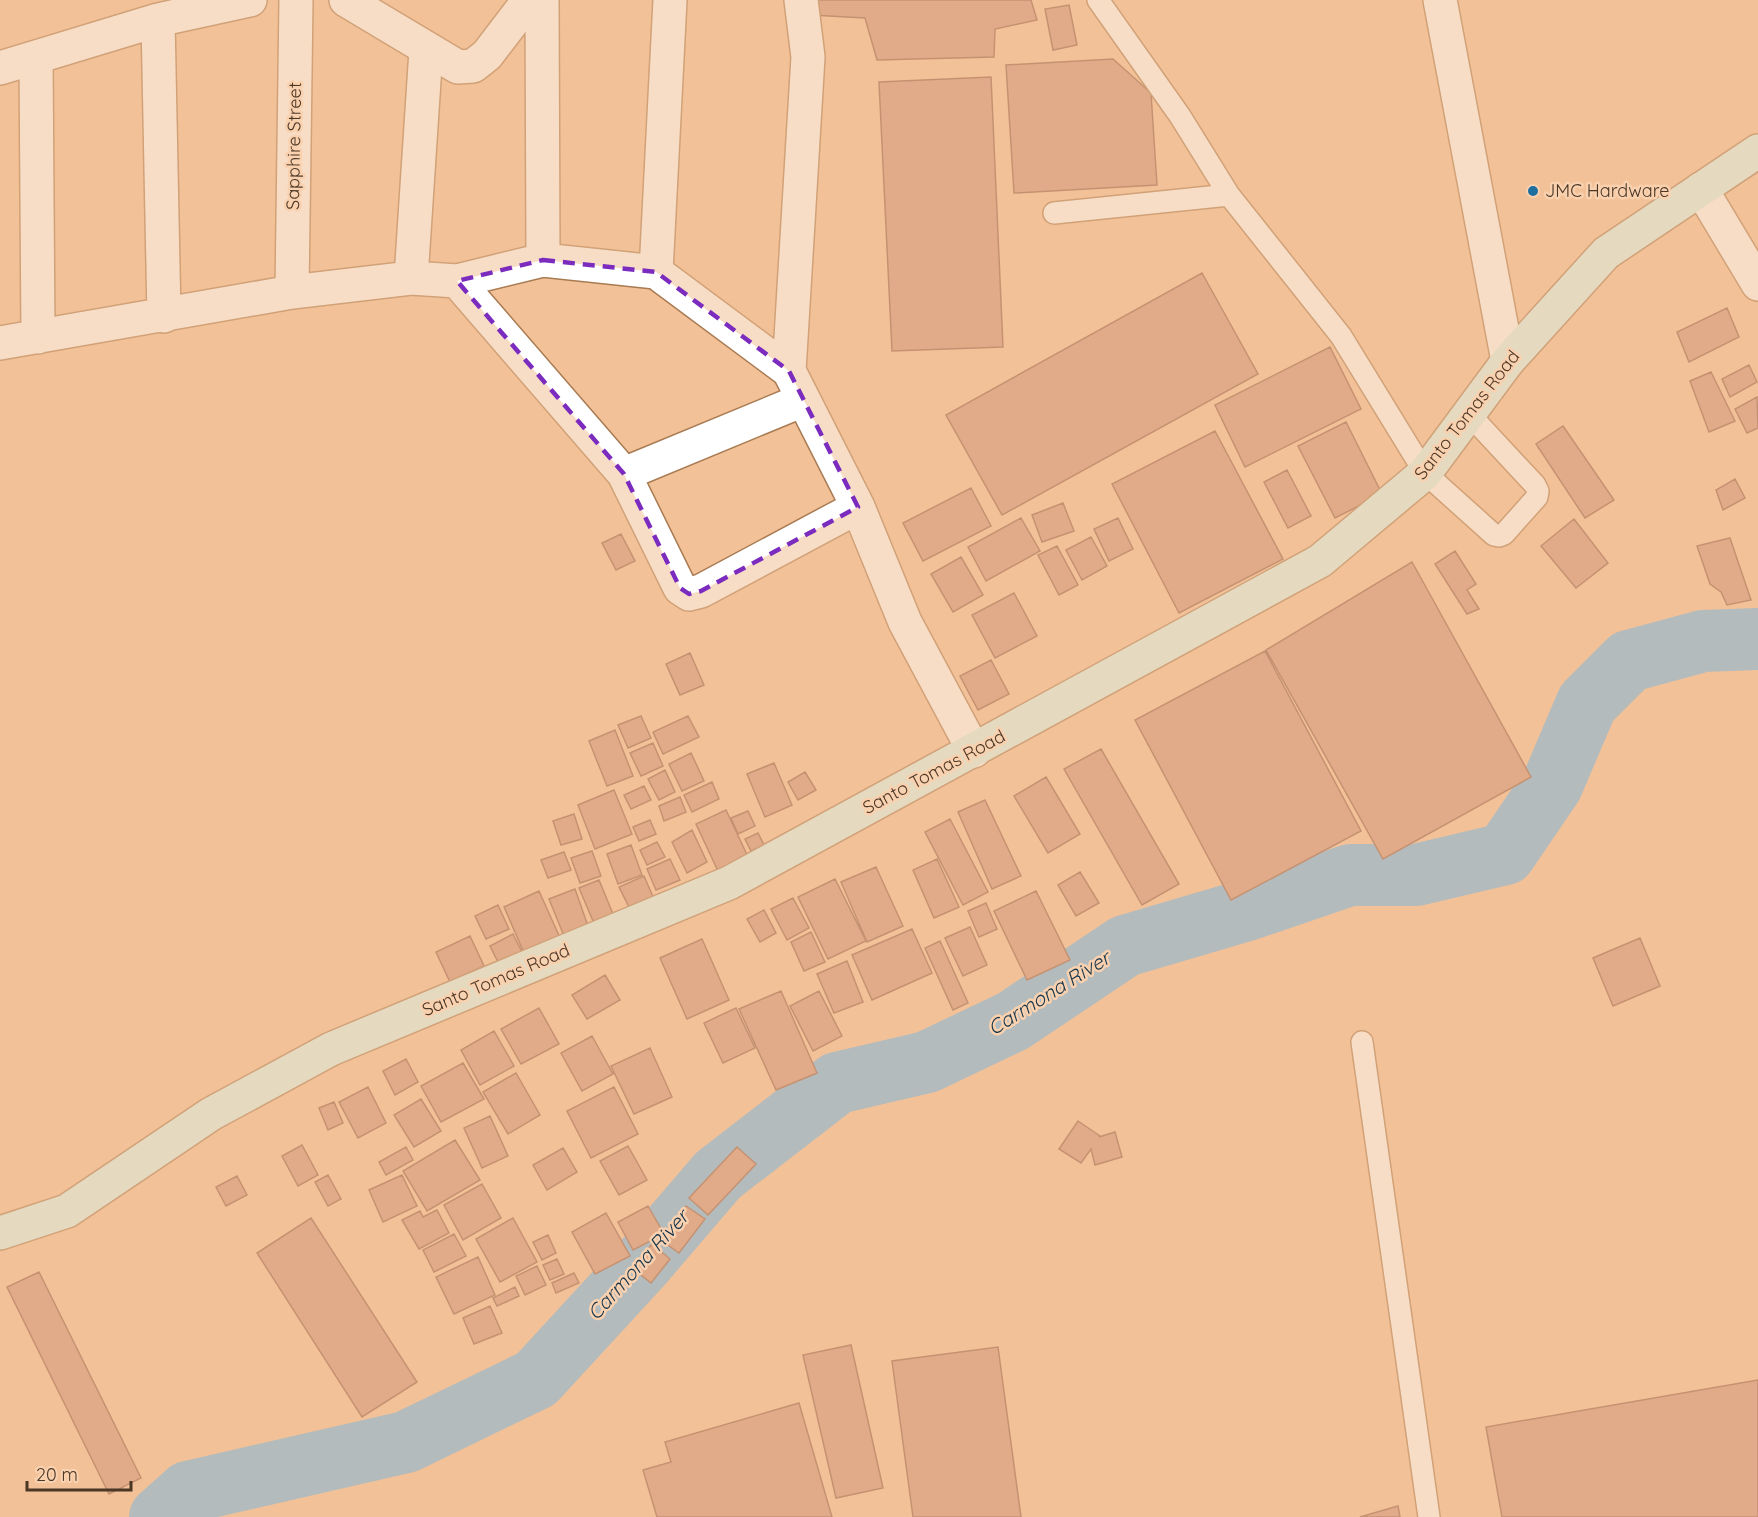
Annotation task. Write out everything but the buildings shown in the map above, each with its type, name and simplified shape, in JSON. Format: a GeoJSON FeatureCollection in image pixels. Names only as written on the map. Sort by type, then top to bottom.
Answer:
{"type":"FeatureCollection","features":[{"type":"Feature","properties":{"kind":"street"},"geometry":{"type":"LineString","coordinates":[[0,68],[158,20],[250,0]]}},
{"type":"Feature","properties":{"kind":"street","name":"Sapphire Street"},"geometry":{"type":"LineString","coordinates":[[292,292],[296,0]]}},
{"type":"Feature","properties":{"kind":"street"},"geometry":{"type":"LineString","coordinates":[[346,0],[426,50],[458,67],[473,66],[486,56],[529,0]]}},
{"type":"Feature","properties":{"kind":"street"},"geometry":{"type":"LineString","coordinates":[[542,0],[543,260]]}},
{"type":"Feature","properties":{"kind":"street"},"geometry":{"type":"LineString","coordinates":[[656,272],[670,0]]}},
{"type":"Feature","properties":{"kind":"street"},"geometry":{"type":"LineString","coordinates":[[789,371],[808,57],[801,0]]}},
{"type":"Feature","properties":{"kind":"street"},"geometry":{"type":"LineString","coordinates":[[1440,0],[1508,361]]}},
{"type":"Feature","properties":{"kind":"street"},"geometry":{"type":"LineString","coordinates":[[158,20],[164,315]]}},
{"type":"Feature","properties":{"kind":"street"},"geometry":{"type":"LineString","coordinates":[[411,278],[426,50]]}},
{"type":"Feature","properties":{"kind":"street"},"geometry":{"type":"LineString","coordinates":[[36,58],[38,337]]}},
{"type":"Feature","properties":{"kind":"street","name":"Santo Tomas Road"},"geometry":{"type":"LineString","coordinates":[[0,1233],[67,1211],[211,1114],[331,1049],[729,883],[1320,561],[1425,473],[1508,361],[1605,254],[1758,151]]}},
{"type":"Feature","properties":{"kind":"street"},"geometry":{"type":"LineString","coordinates":[[1701,189],[1758,284]]}},
{"type":"Feature","properties":{"kind":"street"},"geometry":{"type":"LineString","coordinates":[[0,343],[292,292],[411,278],[457,281],[543,260],[656,272],[789,371],[858,507],[905,622],[974,751]]}},
{"type":"Feature","properties":{"kind":"street"},"geometry":{"type":"LineString","coordinates":[[457,281],[624,474],[680,588],[689,594],[701,591],[858,507]]}},
{"type":"Feature","properties":{"kind":"street"},"geometry":{"type":"LineString","coordinates":[[624,474],[803,400]]}},
{"type":"Feature","properties":{"kind":"lane"},"geometry":{"type":"LineString","coordinates":[[1098,0],[1180,116],[1229,195],[1341,336],[1425,473],[1494,535],[1499,536],[1504,534],[1537,497],[1538,491],[1469,414]]}},
{"type":"Feature","properties":{"kind":"lane"},"geometry":{"type":"LineString","coordinates":[[1054,213],[1229,195]]}},
{"type":"Feature","properties":{"kind":"lane"},"geometry":{"type":"LineString","coordinates":[[1362,1042],[1429,1517]]}},
{"type":"Feature","properties":{"kind":"highlighted area"},"geometry":{"type":"Polygon","coordinates":[[[543,260],[656,272],[789,371],[858,507],[701,591],[689,594],[680,588],[624,474],[457,281],[543,260]]]}},
{"type":"Feature","properties":{"kind":"waterway","name":"Carmona River"},"geometry":{"type":"LineString","coordinates":[[160,1517],[188,1492],[406,1442],[536,1379],[641,1265],[718,1175],[837,1083],[927,1062],[1013,1021],[1125,946],[1247,910],[1350,875],[1416,875],[1505,854],[1552,785],[1587,703],[1629,661],[1703,641],[1758,639]]}},
{"type":"Feature","properties":{"kind":"place","name":"JMC Hardware"},"geometry":{"type":"Point","coordinates":[1533,191]}}]}
